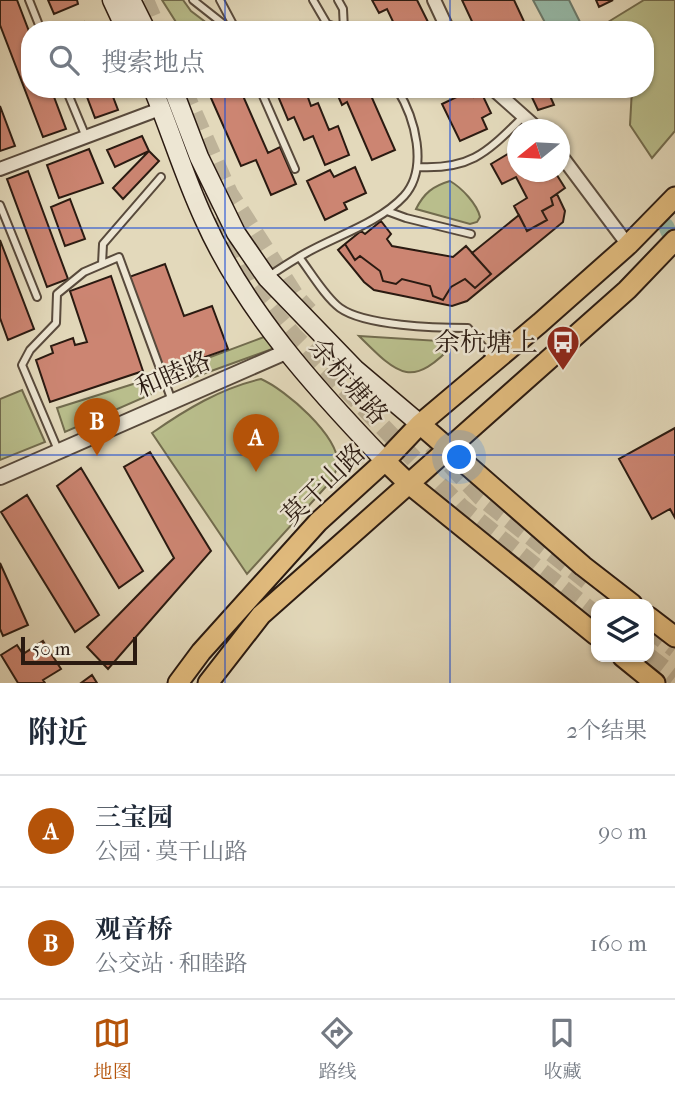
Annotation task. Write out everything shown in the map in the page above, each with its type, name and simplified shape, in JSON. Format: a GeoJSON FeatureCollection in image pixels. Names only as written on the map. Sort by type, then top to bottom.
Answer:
{"type":"FeatureCollection","features":[{"type":"Feature","properties":{"kind":"main road"},"geometry":{"type":"LineString","coordinates":[[112,0],[122,21]]}},
{"type":"Feature","properties":{"kind":"main road"},"geometry":{"type":"LineString","coordinates":[[131,0],[142,21]]}},
{"type":"Feature","properties":{"kind":"main road","name":"余杭塘路"},"geometry":{"type":"LineString","coordinates":[[156,98],[204,220],[245,295],[320,393],[408,483],[591,631]]}},
{"type":"Feature","properties":{"kind":"main road","name":"余杭塘路"},"geometry":{"type":"LineString","coordinates":[[176,98],[199,157],[236,233],[267,278],[355,369],[583,566],[626,599]]}},
{"type":"Feature","properties":{"kind":"main road","name":"莫干山路"},"geometry":{"type":"LineString","coordinates":[[178,683],[210,642],[318,522],[385,461],[420,424],[628,245],[675,197]]}},
{"type":"Feature","properties":{"kind":"main road","name":"莫干山路"},"geometry":{"type":"LineString","coordinates":[[208,683],[261,615],[627,290],[670,245]]}},
{"type":"Feature","properties":{"kind":"main road"},"geometry":{"type":"LineString","coordinates":[[654,621],[675,637]]}},
{"type":"Feature","properties":{"kind":"main road"},"geometry":{"type":"LineString","coordinates":[[628,662],[655,683]]}},
{"type":"Feature","properties":{"kind":"street"},"geometry":{"type":"LineString","coordinates":[[434,0],[444,21]]}},
{"type":"Feature","properties":{"kind":"street"},"geometry":{"type":"LineString","coordinates":[[504,98],[527,119]]}},
{"type":"Feature","properties":{"kind":"street"},"geometry":{"type":"LineString","coordinates":[[0,169],[160,109]]}},
{"type":"Feature","properties":{"kind":"street"},"geometry":{"type":"LineString","coordinates":[[570,169],[628,245]]}},
{"type":"Feature","properties":{"kind":"street","name":"和睦路"},"geometry":{"type":"LineString","coordinates":[[0,477],[288,351]]}},
{"type":"Feature","properties":{"kind":"lane"},"geometry":{"type":"LineString","coordinates":[[29,0],[37,21]]}},
{"type":"Feature","properties":{"kind":"lane"},"geometry":{"type":"LineString","coordinates":[[193,0],[221,21]]}},
{"type":"Feature","properties":{"kind":"lane"},"geometry":{"type":"LineString","coordinates":[[220,0],[229,21]]}},
{"type":"Feature","properties":{"kind":"lane"},"geometry":{"type":"LineString","coordinates":[[313,0],[325,21]]}},
{"type":"Feature","properties":{"kind":"lane"},"geometry":{"type":"LineString","coordinates":[[338,0],[343,9],[344,21]]}},
{"type":"Feature","properties":{"kind":"lane"},"geometry":{"type":"LineString","coordinates":[[70,98],[86,137]]}},
{"type":"Feature","properties":{"kind":"lane"},"geometry":{"type":"LineString","coordinates":[[264,98],[295,169]]}},
{"type":"Feature","properties":{"kind":"lane"},"geometry":{"type":"LineString","coordinates":[[267,278],[299,257],[387,211],[406,194],[417,167],[415,133],[401,98]]}},
{"type":"Feature","properties":{"kind":"lane"},"geometry":{"type":"LineString","coordinates":[[417,167],[459,166],[480,156],[524,116]]}},
{"type":"Feature","properties":{"kind":"lane"},"geometry":{"type":"LineString","coordinates":[[102,264],[103,244],[161,177]]}},
{"type":"Feature","properties":{"kind":"lane"},"geometry":{"type":"LineString","coordinates":[[0,205],[37,297]]}},
{"type":"Feature","properties":{"kind":"lane"},"geometry":{"type":"LineString","coordinates":[[387,211],[471,234]]}},
{"type":"Feature","properties":{"kind":"lane"},"geometry":{"type":"LineString","coordinates":[[58,452],[22,365],[30,350],[56,323],[57,294],[84,272],[102,264],[119,257],[173,401]]}},
{"type":"Feature","properties":{"kind":"lane"},"geometry":{"type":"LineString","coordinates":[[299,257],[338,307],[358,318],[441,328],[468,328],[495,361]]}},
{"type":"Feature","properties":{"kind":"shaded area"},"geometry":{"type":"Polygon","coordinates":[[[162,0],[183,0],[191,11],[204,21],[175,21],[162,0]]]}},
{"type":"Feature","properties":{"kind":"shaded area"},"geometry":{"type":"Polygon","coordinates":[[[533,0],[569,0],[580,21],[544,21],[533,0]]]}},
{"type":"Feature","properties":{"kind":"shaded area"},"geometry":{"type":"Polygon","coordinates":[[[644,0],[675,0],[675,131],[652,158],[630,125],[632,98],[654,98],[654,21],[610,21],[644,0]]]}},
{"type":"Feature","properties":{"kind":"shaded area"},"geometry":{"type":"Polygon","coordinates":[[[450,181],[464,192],[476,207],[480,217],[477,222],[470,224],[416,209],[430,191],[450,181]]]}},
{"type":"Feature","properties":{"kind":"shaded area"},"geometry":{"type":"Polygon","coordinates":[[[359,336],[456,342],[428,367],[417,372],[406,372],[385,361],[359,336]]]}},
{"type":"Feature","properties":{"kind":"shaded area"},"geometry":{"type":"Polygon","coordinates":[[[264,337],[275,348],[178,383],[173,371],[264,337]]]}},
{"type":"Feature","properties":{"kind":"shaded area"},"geometry":{"type":"Polygon","coordinates":[[[149,379],[154,393],[65,432],[57,408],[149,379]]]}},
{"type":"Feature","properties":{"kind":"shaded area"},"geometry":{"type":"Polygon","coordinates":[[[261,379],[284,393],[320,427],[336,452],[338,464],[332,480],[247,574],[152,433],[204,401],[261,379]]]}},
{"type":"Feature","properties":{"kind":"shaded area"},"geometry":{"type":"Polygon","coordinates":[[[22,390],[45,442],[0,460],[0,399],[22,390]]]}},
{"type":"Feature","properties":{"kind":"building"},"geometry":{"type":"Polygon","coordinates":[[[0,0],[17,0],[25,21],[21,21],[21,80],[0,25],[0,0]]]}},
{"type":"Feature","properties":{"kind":"building"},"geometry":{"type":"Polygon","coordinates":[[[48,0],[77,0],[78,4],[54,14],[48,0]]]}},
{"type":"Feature","properties":{"kind":"building"},"geometry":{"type":"Polygon","coordinates":[[[372,0],[417,0],[428,21],[393,21],[387,9],[379,13],[372,0]]]}},
{"type":"Feature","properties":{"kind":"building"},"geometry":{"type":"Polygon","coordinates":[[[462,0],[514,0],[524,21],[472,21],[462,0]]]}},
{"type":"Feature","properties":{"kind":"building"},"geometry":{"type":"Polygon","coordinates":[[[596,0],[613,0],[599,7],[596,0]]]}},
{"type":"Feature","properties":{"kind":"building"},"geometry":{"type":"Polygon","coordinates":[[[28,98],[54,98],[66,129],[43,137],[28,98]]]}},
{"type":"Feature","properties":{"kind":"building"},"geometry":{"type":"Polygon","coordinates":[[[87,98],[113,98],[118,110],[95,118],[87,98]]]}},
{"type":"Feature","properties":{"kind":"building"},"geometry":{"type":"Polygon","coordinates":[[[211,98],[244,98],[268,153],[280,147],[296,184],[271,195],[256,160],[241,166],[211,98]]]}},
{"type":"Feature","properties":{"kind":"building"},"geometry":{"type":"Polygon","coordinates":[[[279,98],[308,98],[311,106],[318,103],[329,130],[338,126],[349,155],[325,165],[313,136],[304,140],[294,117],[288,120],[279,98]]]}},
{"type":"Feature","properties":{"kind":"building"},"geometry":{"type":"Polygon","coordinates":[[[339,98],[372,98],[395,150],[372,160],[347,102],[342,105],[339,98]]]}},
{"type":"Feature","properties":{"kind":"building"},"geometry":{"type":"Polygon","coordinates":[[[454,98],[484,98],[491,113],[482,118],[487,129],[460,141],[442,104],[454,98]]]}},
{"type":"Feature","properties":{"kind":"building"},"geometry":{"type":"Polygon","coordinates":[[[532,98],[551,98],[554,105],[538,110],[532,98]]]}},
{"type":"Feature","properties":{"kind":"building"},"geometry":{"type":"Polygon","coordinates":[[[0,106],[15,146],[0,151],[0,106]]]}},
{"type":"Feature","properties":{"kind":"building"},"geometry":{"type":"Polygon","coordinates":[[[142,136],[149,151],[115,167],[107,150],[142,136]]]}},
{"type":"Feature","properties":{"kind":"building"},"geometry":{"type":"Polygon","coordinates":[[[89,149],[103,183],[59,198],[47,165],[89,149]]]}},
{"type":"Feature","properties":{"kind":"building"},"geometry":{"type":"Polygon","coordinates":[[[149,151],[159,161],[123,199],[113,188],[149,151]]]}},
{"type":"Feature","properties":{"kind":"building"},"geometry":{"type":"Polygon","coordinates":[[[507,154],[507,182],[502,184],[491,164],[507,154]]]}},
{"type":"Feature","properties":{"kind":"building"},"geometry":{"type":"Polygon","coordinates":[[[355,167],[366,193],[344,203],[347,209],[325,220],[307,181],[330,170],[334,177],[355,167]]]}},
{"type":"Feature","properties":{"kind":"building"},"geometry":{"type":"Polygon","coordinates":[[[28,171],[68,279],[47,287],[7,179],[28,171]]]}},
{"type":"Feature","properties":{"kind":"building"},"geometry":{"type":"Polygon","coordinates":[[[519,182],[561,182],[565,188],[551,198],[553,205],[542,211],[547,220],[527,231],[514,206],[527,198],[519,182]]]}},
{"type":"Feature","properties":{"kind":"building"},"geometry":{"type":"Polygon","coordinates":[[[557,194],[565,211],[563,222],[467,301],[452,306],[374,290],[338,250],[345,244],[355,260],[360,256],[380,271],[383,281],[396,284],[402,279],[430,286],[433,296],[443,300],[451,287],[465,279],[475,288],[491,274],[472,253],[519,215],[527,231],[547,220],[542,211],[553,205],[551,198],[557,194]]]}},
{"type":"Feature","properties":{"kind":"building"},"geometry":{"type":"Polygon","coordinates":[[[70,199],[85,239],[65,246],[51,207],[70,199]]]}},
{"type":"Feature","properties":{"kind":"building"},"geometry":{"type":"Polygon","coordinates":[[[381,221],[391,234],[387,239],[392,246],[453,257],[466,246],[491,274],[475,288],[465,279],[451,287],[443,300],[433,296],[430,286],[402,279],[396,284],[383,281],[380,271],[360,256],[355,260],[345,244],[361,231],[365,234],[381,221]]]}},
{"type":"Feature","properties":{"kind":"building"},"geometry":{"type":"Polygon","coordinates":[[[0,240],[34,329],[8,340],[0,318],[0,240]]]}},
{"type":"Feature","properties":{"kind":"building"},"geometry":{"type":"Polygon","coordinates":[[[165,264],[184,316],[212,306],[228,349],[163,372],[129,277],[165,264]]]}},
{"type":"Feature","properties":{"kind":"building"},"geometry":{"type":"Polygon","coordinates":[[[111,276],[143,371],[50,402],[36,360],[53,353],[51,346],[73,338],[75,345],[87,342],[70,291],[111,276]]]}},
{"type":"Feature","properties":{"kind":"building"},"geometry":{"type":"Polygon","coordinates":[[[675,428],[675,518],[670,509],[652,519],[619,459],[675,428]]]}},
{"type":"Feature","properties":{"kind":"building"},"geometry":{"type":"Polygon","coordinates":[[[150,452],[211,551],[108,669],[87,647],[174,558],[124,467],[150,452]]]}},
{"type":"Feature","properties":{"kind":"building"},"geometry":{"type":"Polygon","coordinates":[[[81,468],[143,571],[119,588],[57,486],[81,468]]]}},
{"type":"Feature","properties":{"kind":"building"},"geometry":{"type":"Polygon","coordinates":[[[27,495],[99,615],[75,632],[1,512],[27,495]]]}},
{"type":"Feature","properties":{"kind":"building"},"geometry":{"type":"Polygon","coordinates":[[[0,563],[28,625],[3,636],[0,629],[0,563]]]}},
{"type":"Feature","properties":{"kind":"building"},"geometry":{"type":"Polygon","coordinates":[[[43,641],[61,669],[43,680],[45,683],[18,683],[1,655],[17,645],[23,654],[43,641]]]}},
{"type":"Feature","properties":{"kind":"building"},"geometry":{"type":"Polygon","coordinates":[[[92,675],[97,683],[81,683],[92,675]]]}},
{"type":"Feature","properties":{"kind":"waterway"},"geometry":{"type":"LineString","coordinates":[[666,226],[675,246]]}},
{"type":"Feature","properties":{"kind":"tunnel"},"geometry":{"type":"LineString","coordinates":[[145,0],[154,21]]}},
{"type":"Feature","properties":{"kind":"tunnel"},"geometry":{"type":"LineString","coordinates":[[166,98],[186,144]]}},
{"type":"Feature","properties":{"kind":"tunnel"},"geometry":{"type":"LineString","coordinates":[[187,98],[229,193],[296,297],[309,311]]}},
{"type":"Feature","properties":{"kind":"tunnel"},"geometry":{"type":"LineString","coordinates":[[207,192],[247,282],[293,335],[461,507],[591,611]]}},
{"type":"Feature","properties":{"kind":"tunnel"},"geometry":{"type":"LineString","coordinates":[[432,445],[481,497],[587,581]]}},
{"type":"Feature","properties":{"kind":"tunnel"},"geometry":{"type":"LineString","coordinates":[[654,633],[675,649]]}},
{"type":"Feature","properties":{"kind":"tunnel"},"geometry":{"type":"LineString","coordinates":[[654,661],[675,677]]}},
{"type":"Feature","properties":{"kind":"place","name":"余杭塘上"},"geometry":{"type":"Point","coordinates":[563,372]}},
{"type":"Feature","properties":{"kind":"place","name":"观音桥"},"geometry":{"type":"Point","coordinates":[97,456]}},
{"type":"Feature","properties":{"kind":"place","name":"三宝园"},"geometry":{"type":"Point","coordinates":[256,472]}}]}
